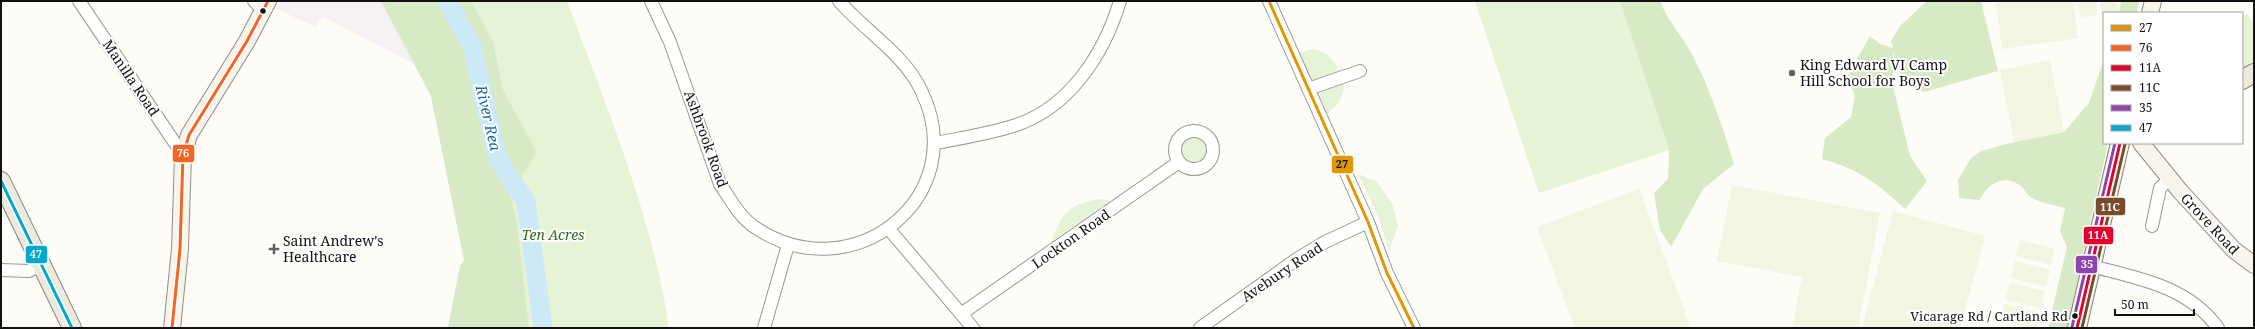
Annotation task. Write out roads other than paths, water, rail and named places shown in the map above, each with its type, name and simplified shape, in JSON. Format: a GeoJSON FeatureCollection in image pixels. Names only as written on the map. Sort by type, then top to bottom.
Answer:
{"type":"FeatureCollection","features":[{"type":"Feature","properties":{"kind":"main road"},"geometry":{"type":"LineString","coordinates":[[2243,79],[2254,73]]}},
{"type":"Feature","properties":{"kind":"main road"},"geometry":{"type":"LineString","coordinates":[[2076,328],[2120,144]]}},
{"type":"Feature","properties":{"kind":"main road"},"geometry":{"type":"LineString","coordinates":[[1,181],[72,328]]}},
{"type":"Feature","properties":{"kind":"street","name":"Manilla Road"},"geometry":{"type":"LineString","coordinates":[[79,1],[183,155]]}},
{"type":"Feature","properties":{"kind":"street","name":"Ashbrook Road"},"geometry":{"type":"LineString","coordinates":[[651,1],[672,49],[720,184],[737,210],[755,228],[788,245],[821,250],[836,249],[862,243],[888,228],[903,216],[922,194],[936,143]]}},
{"type":"Feature","properties":{"kind":"street"},"geometry":{"type":"LineString","coordinates":[[839,1],[912,75],[922,90],[932,123],[936,143],[1015,126],[1043,112],[1065,94],[1088,69],[1100,52],[1112,26],[1120,1]]}},
{"type":"Feature","properties":{"kind":"street"},"geometry":{"type":"LineString","coordinates":[[1269,1],[1368,222],[1388,273],[1414,328]]}},
{"type":"Feature","properties":{"kind":"street"},"geometry":{"type":"LineString","coordinates":[[2150,12],[2153,1]]}},
{"type":"Feature","properties":{"kind":"street"},"geometry":{"type":"LineString","coordinates":[[172,328],[180,249],[183,155],[189,134],[247,41],[262,4]]}},
{"type":"Feature","properties":{"kind":"street"},"geometry":{"type":"LineString","coordinates":[[1308,89],[1360,70]]}},
{"type":"Feature","properties":{"kind":"street","name":"Grove Road"},"geometry":{"type":"LineString","coordinates":[[2142,144],[2234,250],[2254,265]]}},
{"type":"Feature","properties":{"kind":"street","name":"Lockton Road"},"geometry":{"type":"LineString","coordinates":[[961,314],[1179,162]]}},
{"type":"Feature","properties":{"kind":"street","name":"Grove Road"},"geometry":{"type":"LineString","coordinates":[[2152,226],[2160,188],[2170,178]]}},
{"type":"Feature","properties":{"kind":"street","name":"Avebury Road"},"geometry":{"type":"LineString","coordinates":[[1208,326],[1297,259],[1325,242],[1368,222]]}},
{"type":"Feature","properties":{"kind":"street"},"geometry":{"type":"LineString","coordinates":[[888,228],[973,328]]}},
{"type":"Feature","properties":{"kind":"street"},"geometry":{"type":"LineString","coordinates":[[764,328],[788,245]]}},
{"type":"Feature","properties":{"kind":"street"},"geometry":{"type":"LineString","coordinates":[[1,270],[29,271],[42,264]]}},
{"type":"Feature","properties":{"kind":"street"},"geometry":{"type":"LineString","coordinates":[[2091,266],[2136,277],[2168,288],[2204,311],[2218,328]]}},
{"type":"Feature","properties":{"kind":"waterway","name":"River Rea"},"geometry":{"type":"LineString","coordinates":[[447,1],[472,46],[497,157],[526,202],[543,328]]}},
{"type":"Feature","properties":{"kind":"place","name":"King Edward VI Camp Hill School for Boys"},"geometry":{"type":"Point","coordinates":[1792,73]}},
{"type":"Feature","properties":{"kind":"place","name":"Saint Andrew's Healthcare"},"geometry":{"type":"Point","coordinates":[274,249]}},
{"type":"Feature","properties":{"kind":"place","name":"Vicarage Rd / Cartland Rd"},"geometry":{"type":"Point","coordinates":[2075,316]}},
{"type":"Feature","properties":{"kind":"park label","name":"Ten Acres"},"geometry":{"type":"Point","coordinates":[553,235]}}]}
